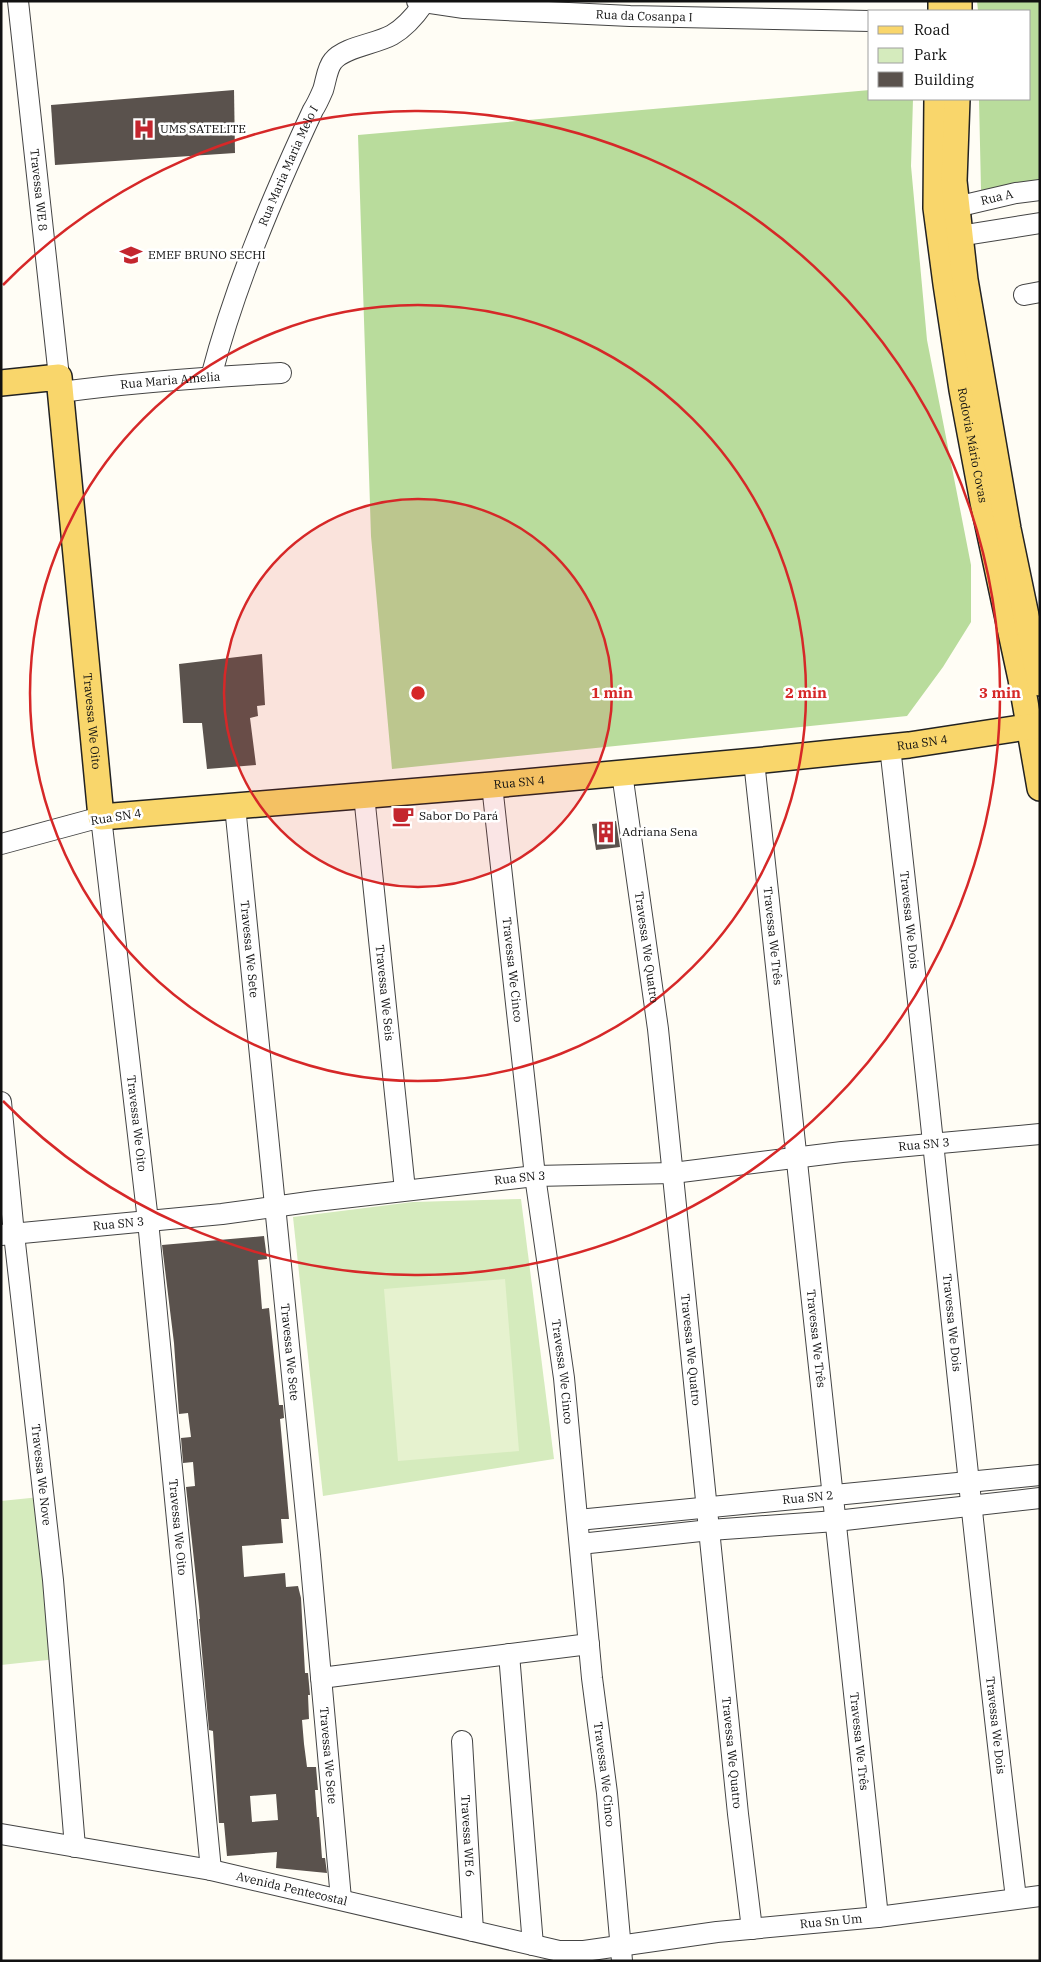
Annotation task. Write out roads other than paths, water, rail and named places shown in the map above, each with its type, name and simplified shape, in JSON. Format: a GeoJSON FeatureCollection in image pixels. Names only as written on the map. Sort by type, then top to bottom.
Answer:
{"type":"FeatureCollection","features":[{"type":"Feature","properties":{"kind":"main road","name":"Rodovia Mário Covas"},"geometry":{"type":"LineString","coordinates":[[937,100],[936,208],[962,390],[983,502],[1035,726],[1040,788]]}},
{"type":"Feature","properties":{"kind":"main road","name":"Rodovia Mário Covas"},"geometry":{"type":"LineString","coordinates":[[957,100],[954,181],[959,236],[1008,529],[1040,682]]}},
{"type":"Feature","properties":{"kind":"main road"},"geometry":{"type":"LineString","coordinates":[[1,383],[60,385]]}},
{"type":"Feature","properties":{"kind":"main road","name":"Travessa We Oito"},"geometry":{"type":"LineString","coordinates":[[60,385],[101,817]]}},
{"type":"Feature","properties":{"kind":"main road","name":"Rua SN 4"},"geometry":{"type":"LineString","coordinates":[[101,817],[492,785],[754,761],[890,747],[1035,726]]}},
{"type":"Feature","properties":{"kind":"street","name":"Travessa WE 8"},"geometry":{"type":"LineString","coordinates":[[23,2],[60,385]]}},
{"type":"Feature","properties":{"kind":"street","name":"Rua da Cosanpa I"},"geometry":{"type":"LineString","coordinates":[[422,2],[464,8],[630,16],[868,21]]}},
{"type":"Feature","properties":{"kind":"street","name":"Rua Maria Maria Melo I"},"geometry":{"type":"LineString","coordinates":[[211,377],[223,331],[246,268],[285,170],[322,92],[334,61],[344,53],[377,42],[396,33],[410,23],[422,2]]}},
{"type":"Feature","properties":{"kind":"street","name":"Rua A"},"geometry":{"type":"LineString","coordinates":[[956,207],[1016,193],[1040,190]]}},
{"type":"Feature","properties":{"kind":"street"},"geometry":{"type":"LineString","coordinates":[[959,236],[1040,223]]}},
{"type":"Feature","properties":{"kind":"street","name":"Rua Maria Amelia"},"geometry":{"type":"LineString","coordinates":[[60,385],[281,373]]}},
{"type":"Feature","properties":{"kind":"street","name":"Travessa We Dois"},"geometry":{"type":"LineString","coordinates":[[890,747],[932,1144],[953,1321],[991,1701],[1016,1898]]}},
{"type":"Feature","properties":{"kind":"street","name":"Travessa We Três"},"geometry":{"type":"LineString","coordinates":[[754,761],[878,1917]]}},
{"type":"Feature","properties":{"kind":"street","name":"Travessa We Quatro"},"geometry":{"type":"LineString","coordinates":[[622,772],[658,1029],[738,1814],[752,1929]]}},
{"type":"Feature","properties":{"kind":"street","name":"Travessa We Cinco"},"geometry":{"type":"LineString","coordinates":[[492,785],[535,1176],[564,1378],[589,1644],[607,1793],[622,1953]]}},
{"type":"Feature","properties":{"kind":"street","name":"Travessa We Seis"},"geometry":{"type":"LineString","coordinates":[[364,795],[406,1190]]}},
{"type":"Feature","properties":{"kind":"street","name":"Travessa We Sete"},"geometry":{"type":"LineString","coordinates":[[236,806],[276,1206],[341,1899]]}},
{"type":"Feature","properties":{"kind":"street","name":"Rua SN 4"},"geometry":{"type":"LineString","coordinates":[[1,844],[101,817]]}},
{"type":"Feature","properties":{"kind":"street","name":"Travessa We Oito"},"geometry":{"type":"LineString","coordinates":[[101,817],[148,1221],[211,1870]]}},
{"type":"Feature","properties":{"kind":"street","name":"Travessa We Nove"},"geometry":{"type":"LineString","coordinates":[[1,1102],[8,1235],[53,1580],[75,1847]]}},
{"type":"Feature","properties":{"kind":"street","name":"Rua SN 3"},"geometry":{"type":"LineString","coordinates":[[8,1235],[222,1214],[406,1190],[535,1176],[673,1173],[796,1157],[1040,1134]]}},
{"type":"Feature","properties":{"kind":"street","name":"Rua SN 2"},"geometry":{"type":"LineString","coordinates":[[578,1520],[968,1480],[1040,1475]]}},
{"type":"Feature","properties":{"kind":"street","name":"Rua SN 2"},"geometry":{"type":"LineString","coordinates":[[580,1544],[710,1530],[836,1521],[1040,1498]]}},
{"type":"Feature","properties":{"kind":"street"},"geometry":{"type":"LineString","coordinates":[[321,1678],[589,1644]]}},
{"type":"Feature","properties":{"kind":"street"},"geometry":{"type":"LineString","coordinates":[[509,1654],[533,1945]]}},
{"type":"Feature","properties":{"kind":"street","name":"Travessa WE 6"},"geometry":{"type":"LineString","coordinates":[[462,1742],[473,1931]]}},
{"type":"Feature","properties":{"kind":"street","name":"Avenida Pentecostal"},"geometry":{"type":"LineString","coordinates":[[1,1834],[211,1870],[559,1951],[578,1961]]}},
{"type":"Feature","properties":{"kind":"street","name":"Rua Sn Um"},"geometry":{"type":"LineString","coordinates":[[559,1951],[622,1953],[752,1929],[878,1917],[1040,1896]]}},
{"type":"Feature","properties":{"kind":"place","name":"UMS SATELITE"},"geometry":{"type":"Point","coordinates":[144,129]}},
{"type":"Feature","properties":{"kind":"place","name":"EMEF BRUNO SECHI"},"geometry":{"type":"Point","coordinates":[131,255]}},
{"type":"Feature","properties":{"kind":"place","name":"Sabor Do Pará"},"geometry":{"type":"Point","coordinates":[403,816]}},
{"type":"Feature","properties":{"kind":"place","name":"Adriana Sena"},"geometry":{"type":"Point","coordinates":[606,832]}}]}
